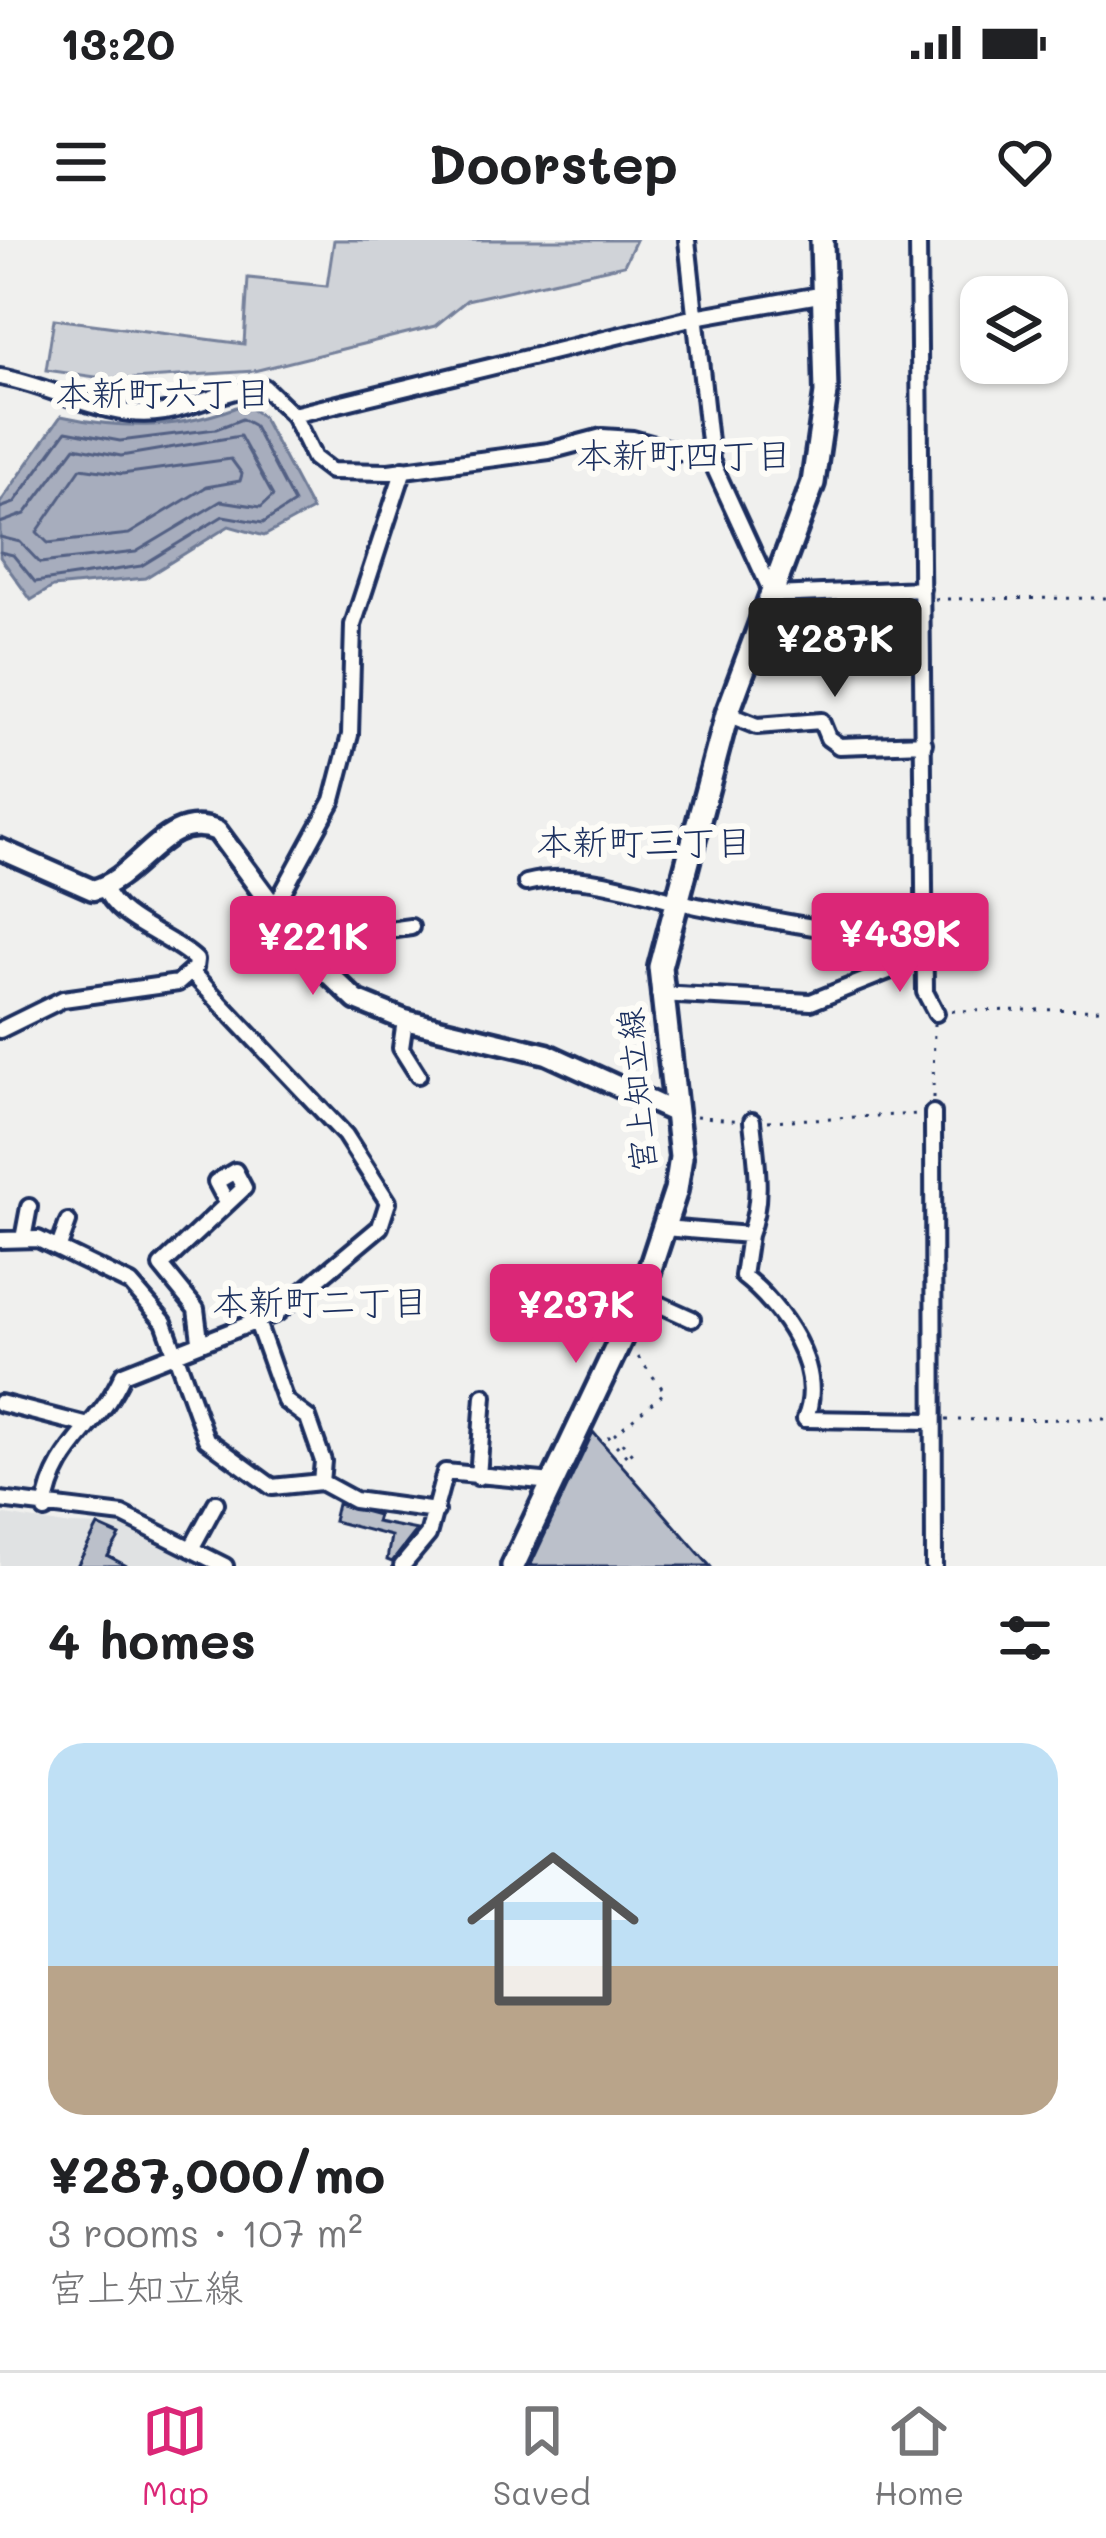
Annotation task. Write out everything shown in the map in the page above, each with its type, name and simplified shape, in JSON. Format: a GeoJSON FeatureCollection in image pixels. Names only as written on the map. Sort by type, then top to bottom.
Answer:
{"type":"FeatureCollection","features":[{"type":"Feature","properties":{"kind":"main road","name":"宮上知立線"},"geometry":{"type":"LineString","coordinates":[[513,1566],[641,1296],[681,1164],[659,994],[676,900],[727,713],[813,483],[823,435],[822,240]]}},
{"type":"Feature","properties":{"kind":"street"},"geometry":{"type":"LineString","coordinates":[[687,240],[711,460],[773,595],[922,594]]}},
{"type":"Feature","properties":{"kind":"street"},"geometry":{"type":"LineString","coordinates":[[918,240],[925,992],[936,1013]]}},
{"type":"Feature","properties":{"kind":"street"},"geometry":{"type":"LineString","coordinates":[[293,415],[694,317],[825,294]]}},
{"type":"Feature","properties":{"kind":"street"},"geometry":{"type":"LineString","coordinates":[[0,377],[34,383],[111,411],[164,412],[231,388],[264,387],[293,415],[314,458],[331,470],[404,469],[549,451],[602,437],[633,439],[711,460]]}},
{"type":"Feature","properties":{"kind":"street"},"geometry":{"type":"LineString","coordinates":[[279,914],[279,899],[333,800],[350,735],[352,625],[404,469]]}},
{"type":"Feature","properties":{"kind":"street"},"geometry":{"type":"LineString","coordinates":[[727,713],[757,726],[821,721],[828,738],[839,746],[924,743]]}},
{"type":"Feature","properties":{"kind":"street"},"geometry":{"type":"LineString","coordinates":[[0,849],[80,889],[104,887],[184,824],[201,824],[217,831],[309,955],[356,1000],[405,1020],[547,1054],[676,1114]]}},
{"type":"Feature","properties":{"kind":"street"},"geometry":{"type":"LineString","coordinates":[[526,883],[565,877],[644,889],[676,900],[926,950]]}},
{"type":"Feature","properties":{"kind":"street"},"geometry":{"type":"LineString","coordinates":[[0,1030],[63,999],[178,983],[191,971],[196,960],[175,939],[118,910],[104,887]]}},
{"type":"Feature","properties":{"kind":"street"},"geometry":{"type":"LineString","coordinates":[[309,955],[338,937],[411,927]]}},
{"type":"Feature","properties":{"kind":"street"},"geometry":{"type":"LineString","coordinates":[[659,994],[811,1002],[926,950]]}},
{"type":"Feature","properties":{"kind":"street"},"geometry":{"type":"LineString","coordinates":[[45,1510],[50,1474],[112,1401],[123,1374],[200,1340],[257,1322],[322,1278],[380,1227],[388,1202],[345,1135],[191,971]]}},
{"type":"Feature","properties":{"kind":"street"},"geometry":{"type":"LineString","coordinates":[[405,1020],[401,1048],[418,1075]]}},
{"type":"Feature","properties":{"kind":"street"},"geometry":{"type":"LineString","coordinates":[[933,1113],[934,1566]]}},
{"type":"Feature","properties":{"kind":"street"},"geometry":{"type":"LineString","coordinates":[[752,1121],[758,1214],[749,1234],[743,1276],[767,1296],[799,1343],[810,1406],[805,1419],[932,1420]]}},
{"type":"Feature","properties":{"kind":"street"},"geometry":{"type":"LineString","coordinates":[[200,1340],[196,1310],[161,1266],[227,1203]]}},
{"type":"Feature","properties":{"kind":"street"},"geometry":{"type":"LineString","coordinates":[[23,1239],[29,1207]]}},
{"type":"Feature","properties":{"kind":"street"},"geometry":{"type":"LineString","coordinates":[[58,1247],[68,1222]]}},
{"type":"Feature","properties":{"kind":"street"},"geometry":{"type":"LineString","coordinates":[[664,1228],[749,1234]]}},
{"type":"Feature","properties":{"kind":"street"},"geometry":{"type":"LineString","coordinates":[[0,1240],[23,1239],[58,1247],[131,1284],[155,1308],[206,1438],[272,1487],[321,1482],[354,1500],[436,1511]]}},
{"type":"Feature","properties":{"kind":"street"},"geometry":{"type":"LineString","coordinates":[[641,1296],[692,1319]]}},
{"type":"Feature","properties":{"kind":"street"},"geometry":{"type":"LineString","coordinates":[[257,1322],[285,1401],[308,1418],[315,1453],[323,1461],[321,1482]]}},
{"type":"Feature","properties":{"kind":"street"},"geometry":{"type":"LineString","coordinates":[[478,1477],[484,1396]]}},
{"type":"Feature","properties":{"kind":"street"},"geometry":{"type":"LineString","coordinates":[[0,1402],[89,1426]]}},
{"type":"Feature","properties":{"kind":"street"},"geometry":{"type":"LineString","coordinates":[[401,1566],[428,1535],[445,1472],[553,1482]]}},
{"type":"Feature","properties":{"kind":"street"},"geometry":{"type":"LineString","coordinates":[[0,1501],[45,1510],[123,1515],[225,1566]]}},
{"type":"Feature","properties":{"kind":"street"},"geometry":{"type":"LineString","coordinates":[[191,1549],[216,1503]]}},
{"type":"Feature","properties":{"kind":"path"},"geometry":{"type":"LineString","coordinates":[[922,594],[1106,598]]}},
{"type":"Feature","properties":{"kind":"path"},"geometry":{"type":"LineString","coordinates":[[676,1114],[752,1121],[933,1113],[936,1013],[1106,1009]]}},
{"type":"Feature","properties":{"kind":"path"},"geometry":{"type":"LineString","coordinates":[[608,1436],[628,1458],[632,1454],[615,1434],[665,1392],[634,1351]]}},
{"type":"Feature","properties":{"kind":"path"},"geometry":{"type":"LineString","coordinates":[[932,1420],[1106,1419]]}},
{"type":"Feature","properties":{"kind":"shaded area"},"geometry":{"type":"Polygon","coordinates":[[[334,240],[636,240],[624,265],[467,300],[435,326],[254,371],[117,380],[46,370],[54,319],[244,344],[248,278],[327,286],[334,240]]]}},
{"type":"Feature","properties":{"kind":"shaded area"},"geometry":{"type":"Polygon","coordinates":[[[0,1514],[65,1525],[128,1526],[210,1566],[0,1566],[0,1514]]]}},
{"type":"Feature","properties":{"kind":"water"},"geometry":{"type":"Polygon","coordinates":[[[244,404],[262,416],[312,510],[264,536],[229,526],[145,578],[53,587],[31,600],[0,557],[0,503],[61,416],[153,425],[198,419],[244,404]]]}},
{"type":"Feature","properties":{"kind":"building"},"geometry":{"type":"Polygon","coordinates":[[[593,1432],[710,1566],[530,1566],[593,1432]]]}},
{"type":"Feature","properties":{"kind":"building"},"geometry":{"type":"Polygon","coordinates":[[[337,1504],[378,1515],[376,1522],[417,1530],[392,1562],[387,1560],[391,1536],[333,1521],[337,1504]]]}},
{"type":"Feature","properties":{"kind":"building"},"geometry":{"type":"Polygon","coordinates":[[[98,1526],[120,1536],[108,1556],[127,1566],[77,1566],[98,1526]]]}},
{"type":"Feature","properties":{"kind":"district","name":"本新町六丁目"},"geometry":{"type":"Point","coordinates":[163,391]}},
{"type":"Feature","properties":{"kind":"district","name":"本新町四丁目"},"geometry":{"type":"Point","coordinates":[684,453]}},
{"type":"Feature","properties":{"kind":"district","name":"本新町三丁目"},"geometry":{"type":"Point","coordinates":[644,840]}},
{"type":"Feature","properties":{"kind":"district","name":"本新町二丁目"},"geometry":{"type":"Point","coordinates":[320,1300]}}]}
